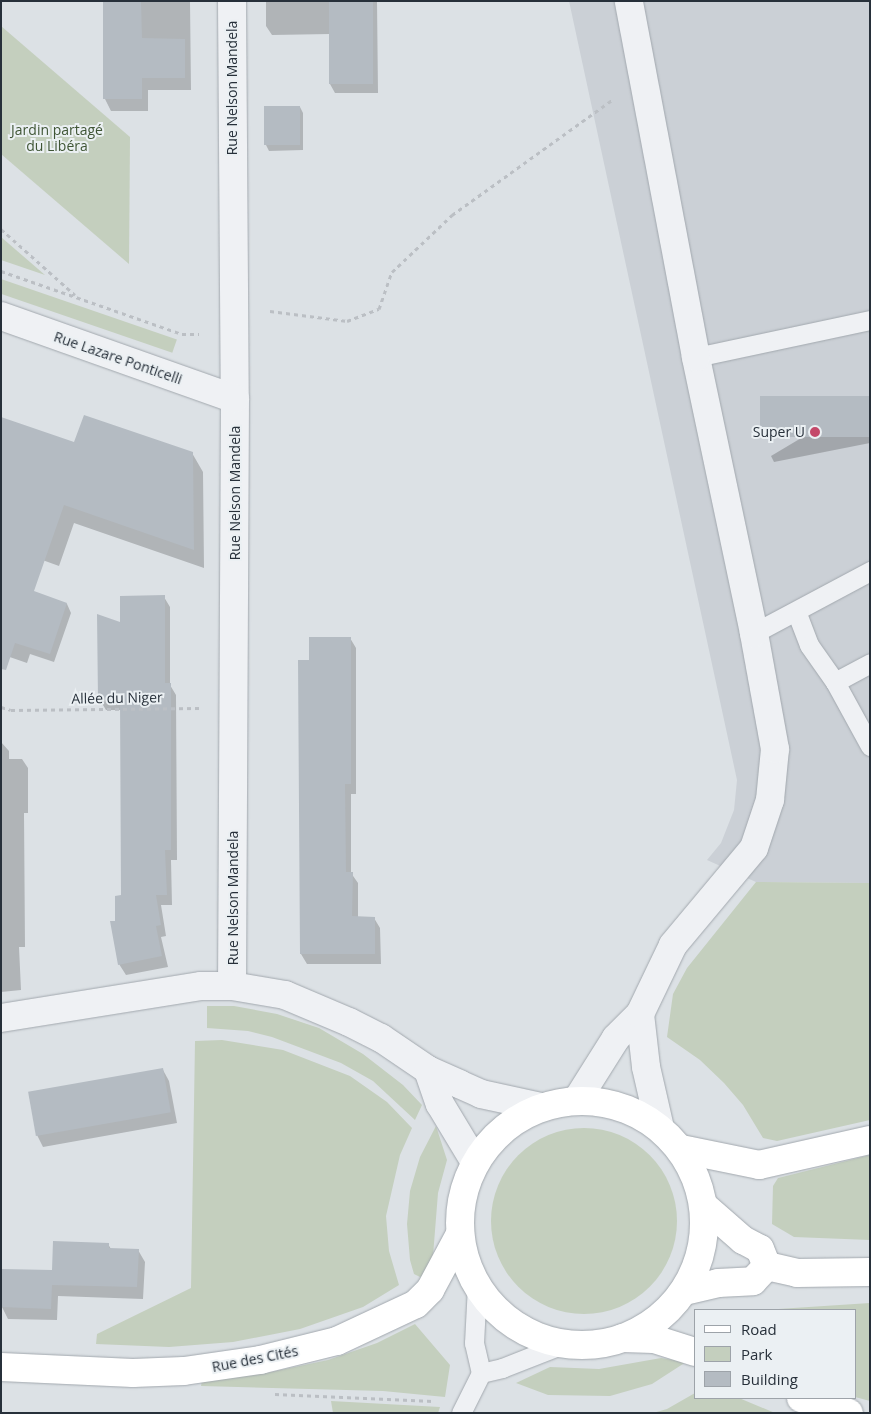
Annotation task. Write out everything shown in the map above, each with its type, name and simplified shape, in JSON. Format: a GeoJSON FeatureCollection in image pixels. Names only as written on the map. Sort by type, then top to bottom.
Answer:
{"type":"FeatureCollection","features":[{"type":"Feature","properties":{"kind":"street","name":"Rue Nelson Mandela"},"geometry":{"type":"LineString","coordinates":[[232,1],[235,335],[232,986]]}},
{"type":"Feature","properties":{"kind":"street"},"geometry":{"type":"LineString","coordinates":[[577,1100],[616,1038],[640,1014],[673,945],[754,848],[770,800],[775,749],[754,633],[696,356],[629,1]]}},
{"type":"Feature","properties":{"kind":"street","name":"Rue Lazare Ponticelli"},"geometry":{"type":"LineString","coordinates":[[1,316],[235,399]]}},
{"type":"Feature","properties":{"kind":"street"},"geometry":{"type":"LineString","coordinates":[[1,1018],[201,986],[232,986],[285,995],[381,1038],[428,1070],[481,1094],[541,1107]]}},
{"type":"Feature","properties":{"kind":"street"},"geometry":{"type":"LineString","coordinates":[[640,1014],[646,1067],[660,1128]]}},
{"type":"Feature","properties":{"kind":"street"},"geometry":{"type":"LineString","coordinates":[[428,1070],[440,1104],[475,1162]]}},
{"type":"Feature","properties":{"kind":"street","name":"Rue des Cités"},"geometry":{"type":"LineString","coordinates":[[577,1100],[621,1106],[660,1128],[680,1149],[700,1186],[704,1206],[702,1250],[684,1291],[668,1311],[647,1327],[623,1338],[583,1345],[563,1344],[529,1333],[513,1324],[477,1286],[465,1261],[460,1234],[462,1197],[475,1162],[503,1129],[541,1107],[577,1100]]}},
{"type":"Feature","properties":{"kind":"street"},"geometry":{"type":"LineString","coordinates":[[680,1149],[758,1165],[870,1140]]}},
{"type":"Feature","properties":{"kind":"street"},"geometry":{"type":"LineString","coordinates":[[704,1206],[744,1240],[760,1249],[767,1266]]}},
{"type":"Feature","properties":{"kind":"street","name":"Rue des Cités"},"geometry":{"type":"LineString","coordinates":[[1,1367],[133,1373],[184,1371],[260,1360],[337,1341],[416,1304],[430,1290],[460,1234]]}},
{"type":"Feature","properties":{"kind":"street"},"geometry":{"type":"LineString","coordinates":[[767,1266],[797,1273],[870,1272]]}},
{"type":"Feature","properties":{"kind":"street"},"geometry":{"type":"LineString","coordinates":[[684,1291],[718,1284],[753,1281],[767,1266]]}},
{"type":"Feature","properties":{"kind":"street"},"geometry":{"type":"LineString","coordinates":[[623,1338],[654,1339],[694,1352]]}},
{"type":"Feature","properties":{"kind":"street"},"geometry":{"type":"LineString","coordinates":[[804,1399],[849,1413]]}},
{"type":"Feature","properties":{"kind":"lane"},"geometry":{"type":"LineString","coordinates":[[696,356],[870,320]]}},
{"type":"Feature","properties":{"kind":"lane"},"geometry":{"type":"LineString","coordinates":[[754,633],[870,571]]}},
{"type":"Feature","properties":{"kind":"lane"},"geometry":{"type":"LineString","coordinates":[[796,611],[809,645],[835,682],[870,746]]}},
{"type":"Feature","properties":{"kind":"lane"},"geometry":{"type":"LineString","coordinates":[[835,682],[870,663]]}},
{"type":"Feature","properties":{"kind":"lane"},"geometry":{"type":"LineString","coordinates":[[461,1413],[481,1373],[474,1343],[477,1286]]}},
{"type":"Feature","properties":{"kind":"lane"},"geometry":{"type":"LineString","coordinates":[[481,1373],[502,1368],[563,1344]]}},
{"type":"Feature","properties":{"kind":"path"},"geometry":{"type":"LineString","coordinates":[[234,306],[347,322],[379,309],[392,272],[452,215],[611,100],[646,91]]}},
{"type":"Feature","properties":{"kind":"path"},"geometry":{"type":"LineString","coordinates":[[1,229],[77,297]]}},
{"type":"Feature","properties":{"kind":"path"},"geometry":{"type":"LineString","coordinates":[[1,271],[182,334],[235,335]]}},
{"type":"Feature","properties":{"kind":"path","name":"Allée du Niger"},"geometry":{"type":"LineString","coordinates":[[1,707],[11,710],[234,708]]}},
{"type":"Feature","properties":{"kind":"shaded area"},"geometry":{"type":"Polygon","coordinates":[[[569,1],[870,1],[870,883],[756,882],[707,860],[721,843],[734,810],[737,780],[569,1]]]}},
{"type":"Feature","properties":{"kind":"green space","name":"Jardin partagé du Libéra"},"geometry":{"type":"Polygon","coordinates":[[[1,26],[130,137],[129,264],[1,154],[1,26]]]}},
{"type":"Feature","properties":{"kind":"green space"},"geometry":{"type":"Polygon","coordinates":[[[1,237],[45,275],[1,260],[1,237]]]}},
{"type":"Feature","properties":{"kind":"green space"},"geometry":{"type":"Polygon","coordinates":[[[1,279],[177,340],[172,353],[1,294],[1,279]]]}},
{"type":"Feature","properties":{"kind":"green space"},"geometry":{"type":"Polygon","coordinates":[[[756,882],[870,883],[870,1120],[777,1141],[763,1138],[743,1105],[724,1083],[700,1060],[667,1037],[673,994],[687,968],[756,882]]]}},
{"type":"Feature","properties":{"kind":"green space"},"geometry":{"type":"Polygon","coordinates":[[[207,1006],[234,1006],[277,1014],[319,1028],[363,1054],[403,1085],[422,1105],[415,1120],[373,1081],[341,1063],[272,1037],[248,1031],[207,1028],[207,1006]]]}},
{"type":"Feature","properties":{"kind":"green space"},"geometry":{"type":"Polygon","coordinates":[[[222,1040],[283,1050],[350,1076],[387,1102],[412,1128],[400,1155],[386,1216],[389,1251],[399,1285],[363,1307],[300,1329],[233,1342],[169,1347],[96,1344],[97,1334],[191,1288],[195,1041],[222,1040]]]}},
{"type":"Feature","properties":{"kind":"green space"},"geometry":{"type":"Polygon","coordinates":[[[436,1126],[447,1160],[438,1193],[433,1256],[426,1275],[420,1277],[414,1274],[410,1260],[407,1224],[410,1191],[420,1157],[436,1126]]]}},
{"type":"Feature","properties":{"kind":"green space"},"geometry":{"type":"Polygon","coordinates":[[[584,1128],[620,1135],[650,1155],[670,1185],[677,1221],[670,1257],[650,1287],[620,1307],[584,1314],[548,1307],[518,1287],[498,1257],[491,1221],[498,1185],[518,1155],[548,1135],[584,1128]]]}},
{"type":"Feature","properties":{"kind":"green space"},"geometry":{"type":"Polygon","coordinates":[[[870,1155],[870,1240],[794,1237],[772,1224],[773,1186],[778,1178],[870,1155]]]}},
{"type":"Feature","properties":{"kind":"green space"},"geometry":{"type":"Polygon","coordinates":[[[870,1303],[870,1401],[856,1397],[856,1309],[778,1309],[870,1303]]]}},
{"type":"Feature","properties":{"kind":"green space"},"geometry":{"type":"Polygon","coordinates":[[[415,1324],[450,1365],[445,1397],[383,1391],[201,1386],[202,1380],[266,1373],[328,1360],[377,1343],[415,1324]]]}},
{"type":"Feature","properties":{"kind":"green space"},"geometry":{"type":"Polygon","coordinates":[[[661,1358],[686,1362],[652,1384],[610,1396],[548,1395],[516,1383],[550,1367],[599,1369],[661,1358]]]}},
{"type":"Feature","properties":{"kind":"green space"},"geometry":{"type":"Polygon","coordinates":[[[694,1394],[694,1399],[741,1399],[775,1413],[653,1413],[667,1409],[694,1394]]]}},
{"type":"Feature","properties":{"kind":"green space"},"geometry":{"type":"Polygon","coordinates":[[[331,1401],[440,1407],[438,1413],[333,1413],[331,1401]]]}},
{"type":"Feature","properties":{"kind":"building"},"geometry":{"type":"Polygon","coordinates":[[[103,1],[141,1],[142,38],[185,39],[185,78],[142,78],[142,99],[103,99],[103,1]]]}},
{"type":"Feature","properties":{"kind":"building"},"geometry":{"type":"Polygon","coordinates":[[[329,1],[373,1],[373,84],[329,84],[329,1]]]}},
{"type":"Feature","properties":{"kind":"building"},"geometry":{"type":"Polygon","coordinates":[[[264,106],[300,106],[300,145],[264,145],[264,106]]]}},
{"type":"Feature","properties":{"kind":"building"},"geometry":{"type":"Polygon","coordinates":[[[760,396],[870,396],[870,437],[760,437],[760,396]]]}},
{"type":"Feature","properties":{"kind":"building"},"geometry":{"type":"Polygon","coordinates":[[[84,415],[193,452],[194,550],[64,505],[34,591],[67,603],[50,654],[15,643],[6,670],[1,669],[1,417],[74,442],[84,415]]]}},
{"type":"Feature","properties":{"kind":"building"},"geometry":{"type":"Polygon","coordinates":[[[165,595],[165,683],[171,683],[171,850],[165,850],[167,895],[156,895],[161,925],[156,926],[162,956],[118,965],[110,921],[115,921],[115,896],[121,895],[120,700],[98,700],[97,614],[120,622],[120,596],[165,595]]]}},
{"type":"Feature","properties":{"kind":"building"},"geometry":{"type":"Polygon","coordinates":[[[309,637],[351,637],[351,784],[345,784],[346,872],[353,872],[352,916],[375,917],[375,954],[300,954],[298,660],[309,660],[309,637]]]}},
{"type":"Feature","properties":{"kind":"building"},"geometry":{"type":"Polygon","coordinates":[[[163,1068],[171,1112],[36,1136],[28,1092],[163,1068]]]}},
{"type":"Feature","properties":{"kind":"building"},"geometry":{"type":"Polygon","coordinates":[[[53,1241],[109,1243],[109,1248],[139,1249],[137,1287],[52,1285],[51,1309],[1,1307],[1,1269],[52,1270],[53,1241]]]}},
{"type":"Feature","properties":{"kind":"place","name":"Super U"},"geometry":{"type":"Point","coordinates":[815,432]}}]}
